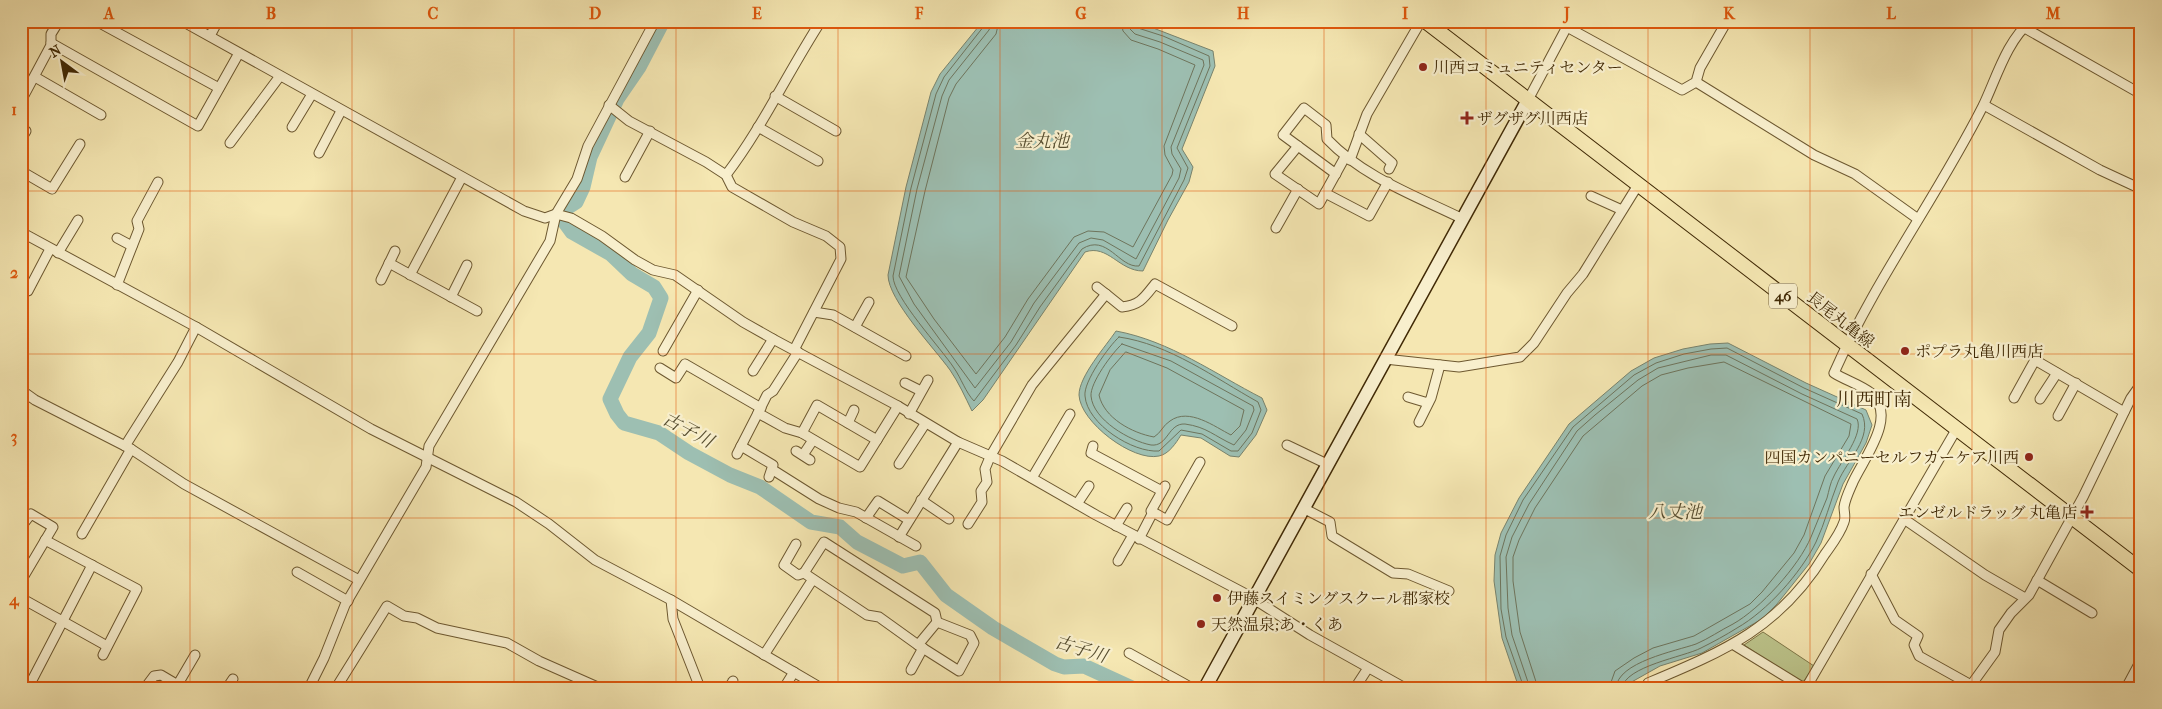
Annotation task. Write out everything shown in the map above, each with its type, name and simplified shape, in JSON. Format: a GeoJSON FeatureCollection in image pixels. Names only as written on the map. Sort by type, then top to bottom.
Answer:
{"type":"FeatureCollection","features":[{"type":"Feature","properties":{"kind":"main road","name":"長尾丸亀線"},"geometry":{"type":"LineString","coordinates":[[1423,21],[2141,570]]}},
{"type":"Feature","properties":{"kind":"street"},"geometry":{"type":"LineString","coordinates":[[21,101],[35,77],[59,21]]}},
{"type":"Feature","properties":{"kind":"street"},"geometry":{"type":"LineString","coordinates":[[96,21],[219,88]]}},
{"type":"Feature","properties":{"kind":"street"},"geometry":{"type":"LineString","coordinates":[[182,21],[524,211],[546,218],[558,214],[571,218],[653,270],[675,275],[773,339],[898,406],[925,424],[958,442],[1032,478],[1136,537],[1253,599],[1368,668],[1406,688]]}},
{"type":"Feature","properties":{"kind":"street"},"geometry":{"type":"LineString","coordinates":[[210,36],[218,21]]}},
{"type":"Feature","properties":{"kind":"street"},"geometry":{"type":"LineString","coordinates":[[309,688],[324,658],[348,600],[426,467],[429,446],[550,241],[558,214],[577,180],[588,146],[655,21]]}},
{"type":"Feature","properties":{"kind":"street"},"geometry":{"type":"LineString","coordinates":[[726,175],[750,144],[775,96],[820,21]]}},
{"type":"Feature","properties":{"kind":"street"},"geometry":{"type":"LineString","coordinates":[[1298,146],[1275,174],[1319,204],[1347,159],[1367,114],[1423,21]]}},
{"type":"Feature","properties":{"kind":"street"},"geometry":{"type":"LineString","coordinates":[[1556,21],[1568,25],[1682,90],[1696,82],[1700,68],[1727,21]]}},
{"type":"Feature","properties":{"kind":"street"},"geometry":{"type":"LineString","coordinates":[[1645,688],[1648,684],[1734,645],[1770,620],[1795,597],[1815,572],[1846,520],[1844,506],[1852,484],[1878,434],[1882,422],[1880,406],[1871,393],[1834,373],[1918,219],[1984,105],[2009,51],[2023,27],[2031,21]]}},
{"type":"Feature","properties":{"kind":"street"},"geometry":{"type":"LineString","coordinates":[[1205,688],[1568,25]]}},
{"type":"Feature","properties":{"kind":"street"},"geometry":{"type":"LineString","coordinates":[[2023,27],[2141,94]]}},
{"type":"Feature","properties":{"kind":"street"},"geometry":{"type":"LineString","coordinates":[[51,43],[198,126]]}},
{"type":"Feature","properties":{"kind":"street"},"geometry":{"type":"LineString","coordinates":[[193,134],[239,53]]}},
{"type":"Feature","properties":{"kind":"street"},"geometry":{"type":"LineString","coordinates":[[230,143],[280,76]]}},
{"type":"Feature","properties":{"kind":"street"},"geometry":{"type":"LineString","coordinates":[[35,77],[101,116]]}},
{"type":"Feature","properties":{"kind":"street"},"geometry":{"type":"LineString","coordinates":[[1696,82],[1814,155],[1855,174],[1918,219]]}},
{"type":"Feature","properties":{"kind":"street"},"geometry":{"type":"LineString","coordinates":[[292,127],[312,94]]}},
{"type":"Feature","properties":{"kind":"street"},"geometry":{"type":"LineString","coordinates":[[775,96],[836,131]]}},
{"type":"Feature","properties":{"kind":"street"},"geometry":{"type":"LineString","coordinates":[[1984,105],[2100,170],[2141,189]]}},
{"type":"Feature","properties":{"kind":"street"},"geometry":{"type":"LineString","coordinates":[[609,106],[726,175],[732,187],[793,222],[826,236],[840,247],[841,259],[796,351],[758,413],[739,450],[773,465],[771,473],[819,499],[866,518],[916,546]]}},
{"type":"Feature","properties":{"kind":"street"},"geometry":{"type":"LineString","coordinates":[[1336,174],[1283,134],[1304,108],[1326,124],[1327,139],[1347,159],[1388,182],[1463,219]]}},
{"type":"Feature","properties":{"kind":"street"},"geometry":{"type":"LineString","coordinates":[[319,153],[341,111]]}},
{"type":"Feature","properties":{"kind":"street"},"geometry":{"type":"LineString","coordinates":[[758,127],[818,161]]}},
{"type":"Feature","properties":{"kind":"street"},"geometry":{"type":"LineString","coordinates":[[625,177],[650,131]]}},
{"type":"Feature","properties":{"kind":"street"},"geometry":{"type":"LineString","coordinates":[[1359,134],[1392,163],[1389,169]]}},
{"type":"Feature","properties":{"kind":"street"},"geometry":{"type":"LineString","coordinates":[[21,171],[52,189],[80,144]]}},
{"type":"Feature","properties":{"kind":"street"},"geometry":{"type":"LineString","coordinates":[[410,275],[462,177]]}},
{"type":"Feature","properties":{"kind":"street"},"geometry":{"type":"LineString","coordinates":[[117,286],[139,228],[137,222],[158,182]]}},
{"type":"Feature","properties":{"kind":"street"},"geometry":{"type":"LineString","coordinates":[[1325,193],[1370,216],[1388,182]]}},
{"type":"Feature","properties":{"kind":"street"},"geometry":{"type":"LineString","coordinates":[[1384,359],[1459,367],[1514,359],[1526,352],[1567,293],[1583,274],[1638,185]]}},
{"type":"Feature","properties":{"kind":"street"},"geometry":{"type":"LineString","coordinates":[[1276,228],[1298,189]]}},
{"type":"Feature","properties":{"kind":"street"},"geometry":{"type":"LineString","coordinates":[[1591,196],[1622,210]]}},
{"type":"Feature","properties":{"kind":"street"},"geometry":{"type":"LineString","coordinates":[[21,287],[28,291],[54,251],[78,220]]}},
{"type":"Feature","properties":{"kind":"street"},"geometry":{"type":"LineString","coordinates":[[21,232],[117,286],[196,327],[371,429],[428,456],[516,502],[549,524],[595,560],[671,600],[820,688]]}},
{"type":"Feature","properties":{"kind":"street"},"geometry":{"type":"LineString","coordinates":[[117,238],[132,246]]}},
{"type":"Feature","properties":{"kind":"street"},"geometry":{"type":"LineString","coordinates":[[381,280],[395,251]]}},
{"type":"Feature","properties":{"kind":"street"},"geometry":{"type":"LineString","coordinates":[[389,263],[478,311]]}},
{"type":"Feature","properties":{"kind":"street"},"geometry":{"type":"LineString","coordinates":[[451,296],[468,265]]}},
{"type":"Feature","properties":{"kind":"street"},"geometry":{"type":"LineString","coordinates":[[1097,287],[1122,307],[1135,305],[1145,297],[1155,284],[1232,326]]}},
{"type":"Feature","properties":{"kind":"street"},"geometry":{"type":"LineString","coordinates":[[663,351],[698,290]]}},
{"type":"Feature","properties":{"kind":"street"},"geometry":{"type":"LineString","coordinates":[[968,524],[982,502],[981,491],[987,482],[985,469],[990,456],[1032,385],[1106,294]]}},
{"type":"Feature","properties":{"kind":"street"},"geometry":{"type":"LineString","coordinates":[[854,327],[869,302]]}},
{"type":"Feature","properties":{"kind":"street"},"geometry":{"type":"LineString","coordinates":[[814,312],[833,315],[906,356]]}},
{"type":"Feature","properties":{"kind":"street"},"geometry":{"type":"LineString","coordinates":[[82,534],[196,327]]}},
{"type":"Feature","properties":{"kind":"street"},"geometry":{"type":"LineString","coordinates":[[753,371],[773,339]]}},
{"type":"Feature","properties":{"kind":"street"},"geometry":{"type":"LineString","coordinates":[[2014,398],[2035,360],[2124,412]]}},
{"type":"Feature","properties":{"kind":"street"},"geometry":{"type":"LineString","coordinates":[[660,368],[676,378],[685,364],[758,413],[785,428],[802,433],[860,467],[898,406]]}},
{"type":"Feature","properties":{"kind":"street"},"geometry":{"type":"LineString","coordinates":[[1419,422],[1428,403],[1440,365]]}},
{"type":"Feature","properties":{"kind":"street"},"geometry":{"type":"LineString","coordinates":[[2040,399],[2057,373]]}},
{"type":"Feature","properties":{"kind":"street"},"geometry":{"type":"LineString","coordinates":[[909,414],[928,380]]}},
{"type":"Feature","properties":{"kind":"street"},"geometry":{"type":"LineString","coordinates":[[905,383],[921,391]]}},
{"type":"Feature","properties":{"kind":"street"},"geometry":{"type":"LineString","coordinates":[[2058,416],[2076,383]]}},
{"type":"Feature","properties":{"kind":"street"},"geometry":{"type":"LineString","coordinates":[[1871,574],[1894,620],[1918,636],[1914,645],[1919,656],[1970,686],[1995,652],[1999,630],[2037,580],[2124,412],[2141,384]]}},
{"type":"Feature","properties":{"kind":"street"},"geometry":{"type":"LineString","coordinates":[[21,390],[35,400],[128,448],[184,484],[359,580]]}},
{"type":"Feature","properties":{"kind":"street"},"geometry":{"type":"LineString","coordinates":[[1408,397],[1428,403]]}},
{"type":"Feature","properties":{"kind":"street"},"geometry":{"type":"LineString","coordinates":[[802,433],[817,405],[877,440]]}},
{"type":"Feature","properties":{"kind":"street"},"geometry":{"type":"LineString","coordinates":[[848,423],[854,410]]}},
{"type":"Feature","properties":{"kind":"street"},"geometry":{"type":"LineString","coordinates":[[758,413],[776,429]]}},
{"type":"Feature","properties":{"kind":"street"},"geometry":{"type":"LineString","coordinates":[[1032,478],[1070,414]]}},
{"type":"Feature","properties":{"kind":"street"},"geometry":{"type":"LineString","coordinates":[[900,465],[925,424]]}},
{"type":"Feature","properties":{"kind":"street"},"geometry":{"type":"LineString","coordinates":[[1734,645],[1805,688],[1956,430]]}},
{"type":"Feature","properties":{"kind":"street"},"geometry":{"type":"LineString","coordinates":[[803,455],[813,440]]}},
{"type":"Feature","properties":{"kind":"street"},"geometry":{"type":"LineString","coordinates":[[899,537],[958,442]]}},
{"type":"Feature","properties":{"kind":"street"},"geometry":{"type":"LineString","coordinates":[[1287,445],[1327,464]]}},
{"type":"Feature","properties":{"kind":"street"},"geometry":{"type":"LineString","coordinates":[[1093,446],[1091,453],[1164,489],[1151,511],[1153,512],[1118,561]]}},
{"type":"Feature","properties":{"kind":"street"},"geometry":{"type":"LineString","coordinates":[[1153,512],[1167,520],[1200,462]]}},
{"type":"Feature","properties":{"kind":"street"},"geometry":{"type":"LineString","coordinates":[[1077,504],[1089,486]]}},
{"type":"Feature","properties":{"kind":"street"},"geometry":{"type":"LineString","coordinates":[[866,518],[878,500],[909,520]]}},
{"type":"Feature","properties":{"kind":"street"},"geometry":{"type":"LineString","coordinates":[[921,500],[949,519]]}},
{"type":"Feature","properties":{"kind":"street"},"geometry":{"type":"LineString","coordinates":[[1116,526],[1127,508]]}},
{"type":"Feature","properties":{"kind":"street"},"geometry":{"type":"LineString","coordinates":[[1303,508],[1330,522],[1332,536],[1392,573],[1408,574],[1449,591]]}},
{"type":"Feature","properties":{"kind":"street"},"geometry":{"type":"LineString","coordinates":[[21,527],[31,514],[53,527],[21,581]]}},
{"type":"Feature","properties":{"kind":"street"},"geometry":{"type":"LineString","coordinates":[[1904,519],[1985,575],[2025,598]]}},
{"type":"Feature","properties":{"kind":"street"},"geometry":{"type":"LineString","coordinates":[[45,540],[137,589],[103,655]]}},
{"type":"Feature","properties":{"kind":"street"},"geometry":{"type":"LineString","coordinates":[[796,544],[784,565],[798,575],[804,573],[824,542],[935,613],[937,622],[921,647],[910,670]]}},
{"type":"Feature","properties":{"kind":"street"},"geometry":{"type":"LineString","coordinates":[[28,688],[92,565]]}},
{"type":"Feature","properties":{"kind":"street"},"geometry":{"type":"LineString","coordinates":[[297,572],[348,600]]}},
{"type":"Feature","properties":{"kind":"street"},"geometry":{"type":"LineString","coordinates":[[804,573],[867,615],[879,617],[959,671],[974,643],[970,635],[937,622]]}},
{"type":"Feature","properties":{"kind":"street"},"geometry":{"type":"LineString","coordinates":[[764,655],[813,579]]}},
{"type":"Feature","properties":{"kind":"street"},"geometry":{"type":"LineString","coordinates":[[2037,580],[2092,613]]}},
{"type":"Feature","properties":{"kind":"street"},"geometry":{"type":"LineString","coordinates":[[21,598],[108,646]]}},
{"type":"Feature","properties":{"kind":"street"},"geometry":{"type":"LineString","coordinates":[[671,600],[673,619],[700,688]]}},
{"type":"Feature","properties":{"kind":"street"},"geometry":{"type":"LineString","coordinates":[[336,688],[387,606],[404,616],[417,618],[437,628],[507,642],[539,661],[600,688]]}},
{"type":"Feature","properties":{"kind":"street"},"geometry":{"type":"LineString","coordinates":[[1128,653],[1192,688]]}},
{"type":"Feature","properties":{"kind":"street"},"geometry":{"type":"LineString","coordinates":[[145,688],[154,676],[161,675],[180,686],[195,655]]}},
{"type":"Feature","properties":{"kind":"street"},"geometry":{"type":"LineString","coordinates":[[2126,688],[2141,660]]}},
{"type":"Feature","properties":{"kind":"street"},"geometry":{"type":"LineString","coordinates":[[1355,688],[1368,668]]}},
{"type":"Feature","properties":{"kind":"street"},"geometry":{"type":"LineString","coordinates":[[784,688],[794,672]]}},
{"type":"Feature","properties":{"kind":"street"},"geometry":{"type":"LineString","coordinates":[[227,688],[233,679]]}},
{"type":"Feature","properties":{"kind":"green space"},"geometry":{"type":"Polygon","coordinates":[[[1763,632],[1814,666],[1804,681],[1800,682],[1744,645],[1763,632]]]}},
{"type":"Feature","properties":{"kind":"water","name":"金丸池"},"geometry":{"type":"Polygon","coordinates":[[[983,21],[1135,21],[1213,51],[1215,66],[1182,149],[1193,167],[1189,182],[1143,271],[1127,267],[1107,254],[1093,251],[1085,252],[983,400],[972,411],[950,370],[904,311],[890,285],[888,275],[906,187],[931,92],[940,74],[983,21]]]}},
{"type":"Feature","properties":{"kind":"water"},"geometry":{"type":"Polygon","coordinates":[[[1116,331],[1155,342],[1174,350],[1262,398],[1267,410],[1256,435],[1239,457],[1230,456],[1201,438],[1181,435],[1172,448],[1163,455],[1148,456],[1136,453],[1123,446],[1098,428],[1088,417],[1082,406],[1079,395],[1080,387],[1088,370],[1116,331]]]}},
{"type":"Feature","properties":{"kind":"water","name":"八丈池"},"geometry":{"type":"Polygon","coordinates":[[[1728,343],[1806,383],[1866,410],[1872,425],[1866,443],[1843,484],[1821,543],[1809,564],[1777,604],[1762,619],[1702,653],[1660,666],[1628,684],[1626,688],[1519,688],[1502,638],[1494,581],[1495,555],[1501,533],[1519,498],[1569,424],[1631,371],[1654,358],[1683,349],[1728,343]]]}},
{"type":"Feature","properties":{"kind":"waterway","name":"古子川"},"geometry":{"type":"LineString","coordinates":[[663,21],[639,67],[617,99],[590,157],[583,187],[576,202],[565,209],[564,221],[572,232],[611,254],[632,274],[654,287],[661,298],[649,333],[630,357],[610,399],[617,414],[624,423],[659,433],[689,453],[730,475],[760,487],[811,522],[840,527],[857,542],[903,566],[920,562],[946,595],[993,628],[1055,664],[1064,667],[1084,666],[1132,688]]}},
{"type":"Feature","properties":{"kind":"place","name":"川西コミュニティセンター"},"geometry":{"type":"Point","coordinates":[1423,67]}},
{"type":"Feature","properties":{"kind":"place","name":"ザグザグ川西店"},"geometry":{"type":"Point","coordinates":[1467,118]}},
{"type":"Feature","properties":{"kind":"place","name":"ポプラ丸亀川西店"},"geometry":{"type":"Point","coordinates":[1905,351]}},
{"type":"Feature","properties":{"kind":"place","name":"四国カンパニーセルフカーケア川西"},"geometry":{"type":"Point","coordinates":[2029,457]}},
{"type":"Feature","properties":{"kind":"place","name":"エンゼルドラッグ 丸亀店"},"geometry":{"type":"Point","coordinates":[2087,512]}},
{"type":"Feature","properties":{"kind":"place","name":"伊藤スイミングスクール郡家校"},"geometry":{"type":"Point","coordinates":[1217,598]}},
{"type":"Feature","properties":{"kind":"place","name":"天然温泉;あ・くあ"},"geometry":{"type":"Point","coordinates":[1201,624]}},
{"type":"Feature","properties":{"kind":"district","name":"川西町南"},"geometry":{"type":"Point","coordinates":[1874,399]}}]}
